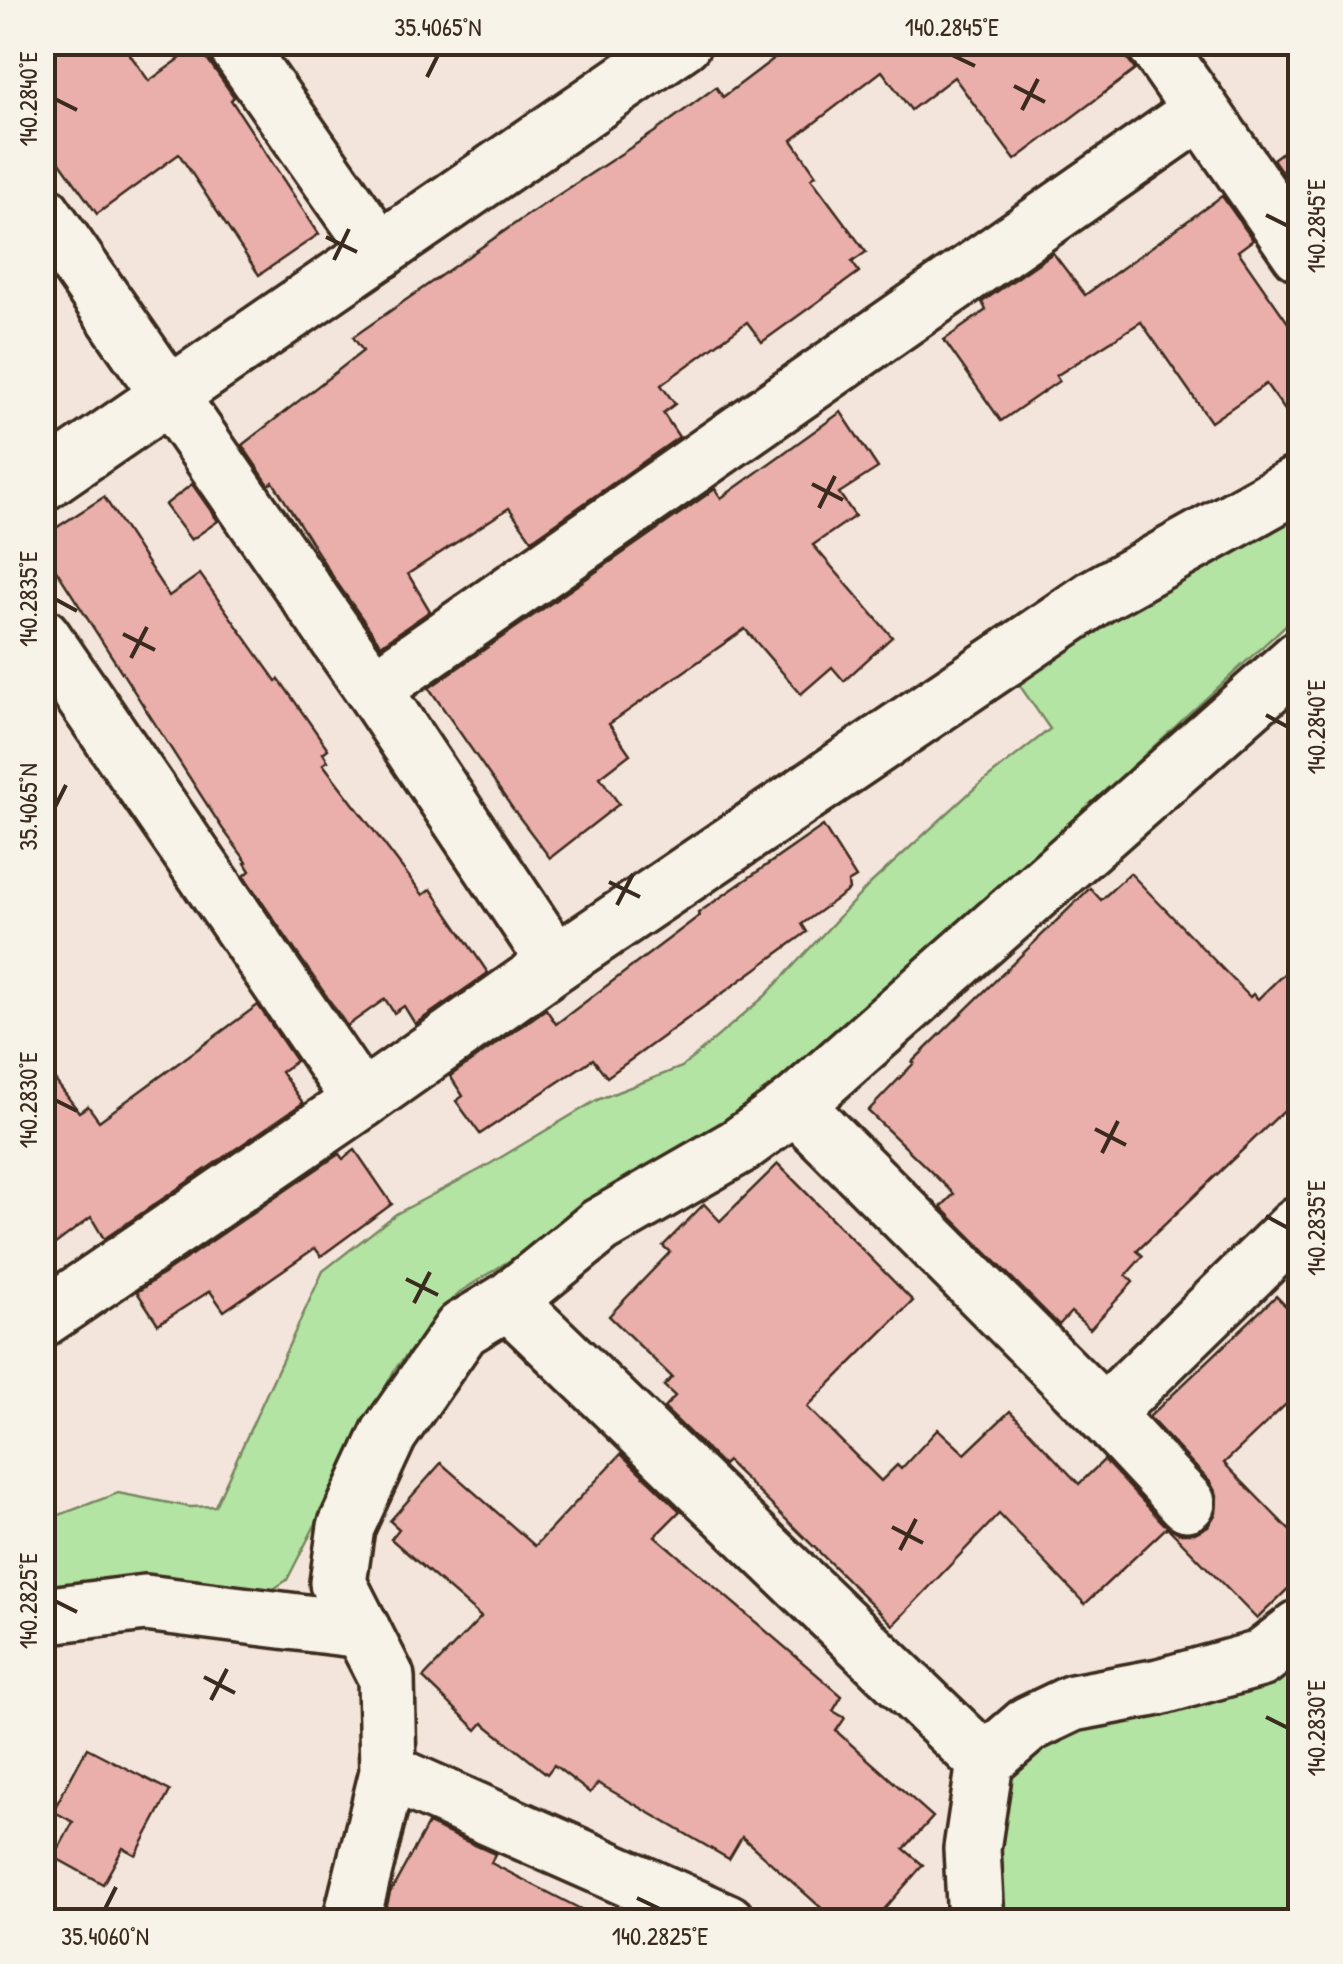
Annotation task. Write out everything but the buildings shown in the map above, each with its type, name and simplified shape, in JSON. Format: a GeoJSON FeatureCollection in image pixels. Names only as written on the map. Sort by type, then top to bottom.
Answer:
{"type":"FeatureCollection","features":[{"type":"Feature","properties":{"kind":"street"},"geometry":{"type":"LineString","coordinates":[[234,42],[380,251]]}},
{"type":"Feature","properties":{"kind":"street"},"geometry":{"type":"LineString","coordinates":[[1154,42],[1300,253]]}},
{"type":"Feature","properties":{"kind":"street"},"geometry":{"type":"LineString","coordinates":[[42,482],[380,251],[662,48]]}},
{"type":"Feature","properties":{"kind":"street"},"geometry":{"type":"LineString","coordinates":[[373,689],[1201,111]]}},
{"type":"Feature","properties":{"kind":"street"},"geometry":{"type":"LineString","coordinates":[[42,212],[373,689],[556,962]]}},
{"type":"Feature","properties":{"kind":"street"},"geometry":{"type":"LineString","coordinates":[[42,1319],[362,1101],[556,962],[1097,596],[1300,483]]}},
{"type":"Feature","properties":{"kind":"street"},"geometry":{"type":"LineString","coordinates":[[42,636],[362,1101]]}},
{"type":"Feature","properties":{"kind":"street"},"geometry":{"type":"LineString","coordinates":[[351,1922],[388,1772],[386,1678],[338,1583],[346,1527],[389,1434],[462,1328],[508,1301],[600,1226],[738,1146],[795,1105],[1300,658]]}},
{"type":"Feature","properties":{"kind":"street"},"geometry":{"type":"LineString","coordinates":[[795,1105],[1187,1502]]}},
{"type":"Feature","properties":{"kind":"street"},"geometry":{"type":"LineString","coordinates":[[1104,1414],[1300,1223]]}},
{"type":"Feature","properties":{"kind":"street"},"geometry":{"type":"LineString","coordinates":[[508,1301],[985,1762]]}},
{"type":"Feature","properties":{"kind":"street"},"geometry":{"type":"LineString","coordinates":[[42,1616],[145,1603],[362,1630]]}},
{"type":"Feature","properties":{"kind":"street"},"geometry":{"type":"LineString","coordinates":[[976,1922],[972,1848],[985,1762],[1029,1724],[1073,1703],[1159,1687],[1260,1659],[1300,1628]]}},
{"type":"Feature","properties":{"kind":"street"},"geometry":{"type":"LineString","coordinates":[[388,1772],[728,1922]]}},
{"type":"Feature","properties":{"kind":"green space"},"geometry":{"type":"Polygon","coordinates":[[[1300,507],[1300,612],[787,1084],[460,1292],[395,1369],[287,1580],[266,1594],[43,1602],[43,1521],[118,1493],[190,1507],[215,1506],[323,1271],[396,1214],[597,1100],[682,1067],[765,996],[870,884],[975,788],[1050,729],[1013,676],[1300,507]]]}},
{"type":"Feature","properties":{"kind":"green space"},"geometry":{"type":"Polygon","coordinates":[[[1300,1654],[1300,1921],[994,1921],[991,1832],[1011,1768],[1056,1728],[1300,1654]]]}}]}
